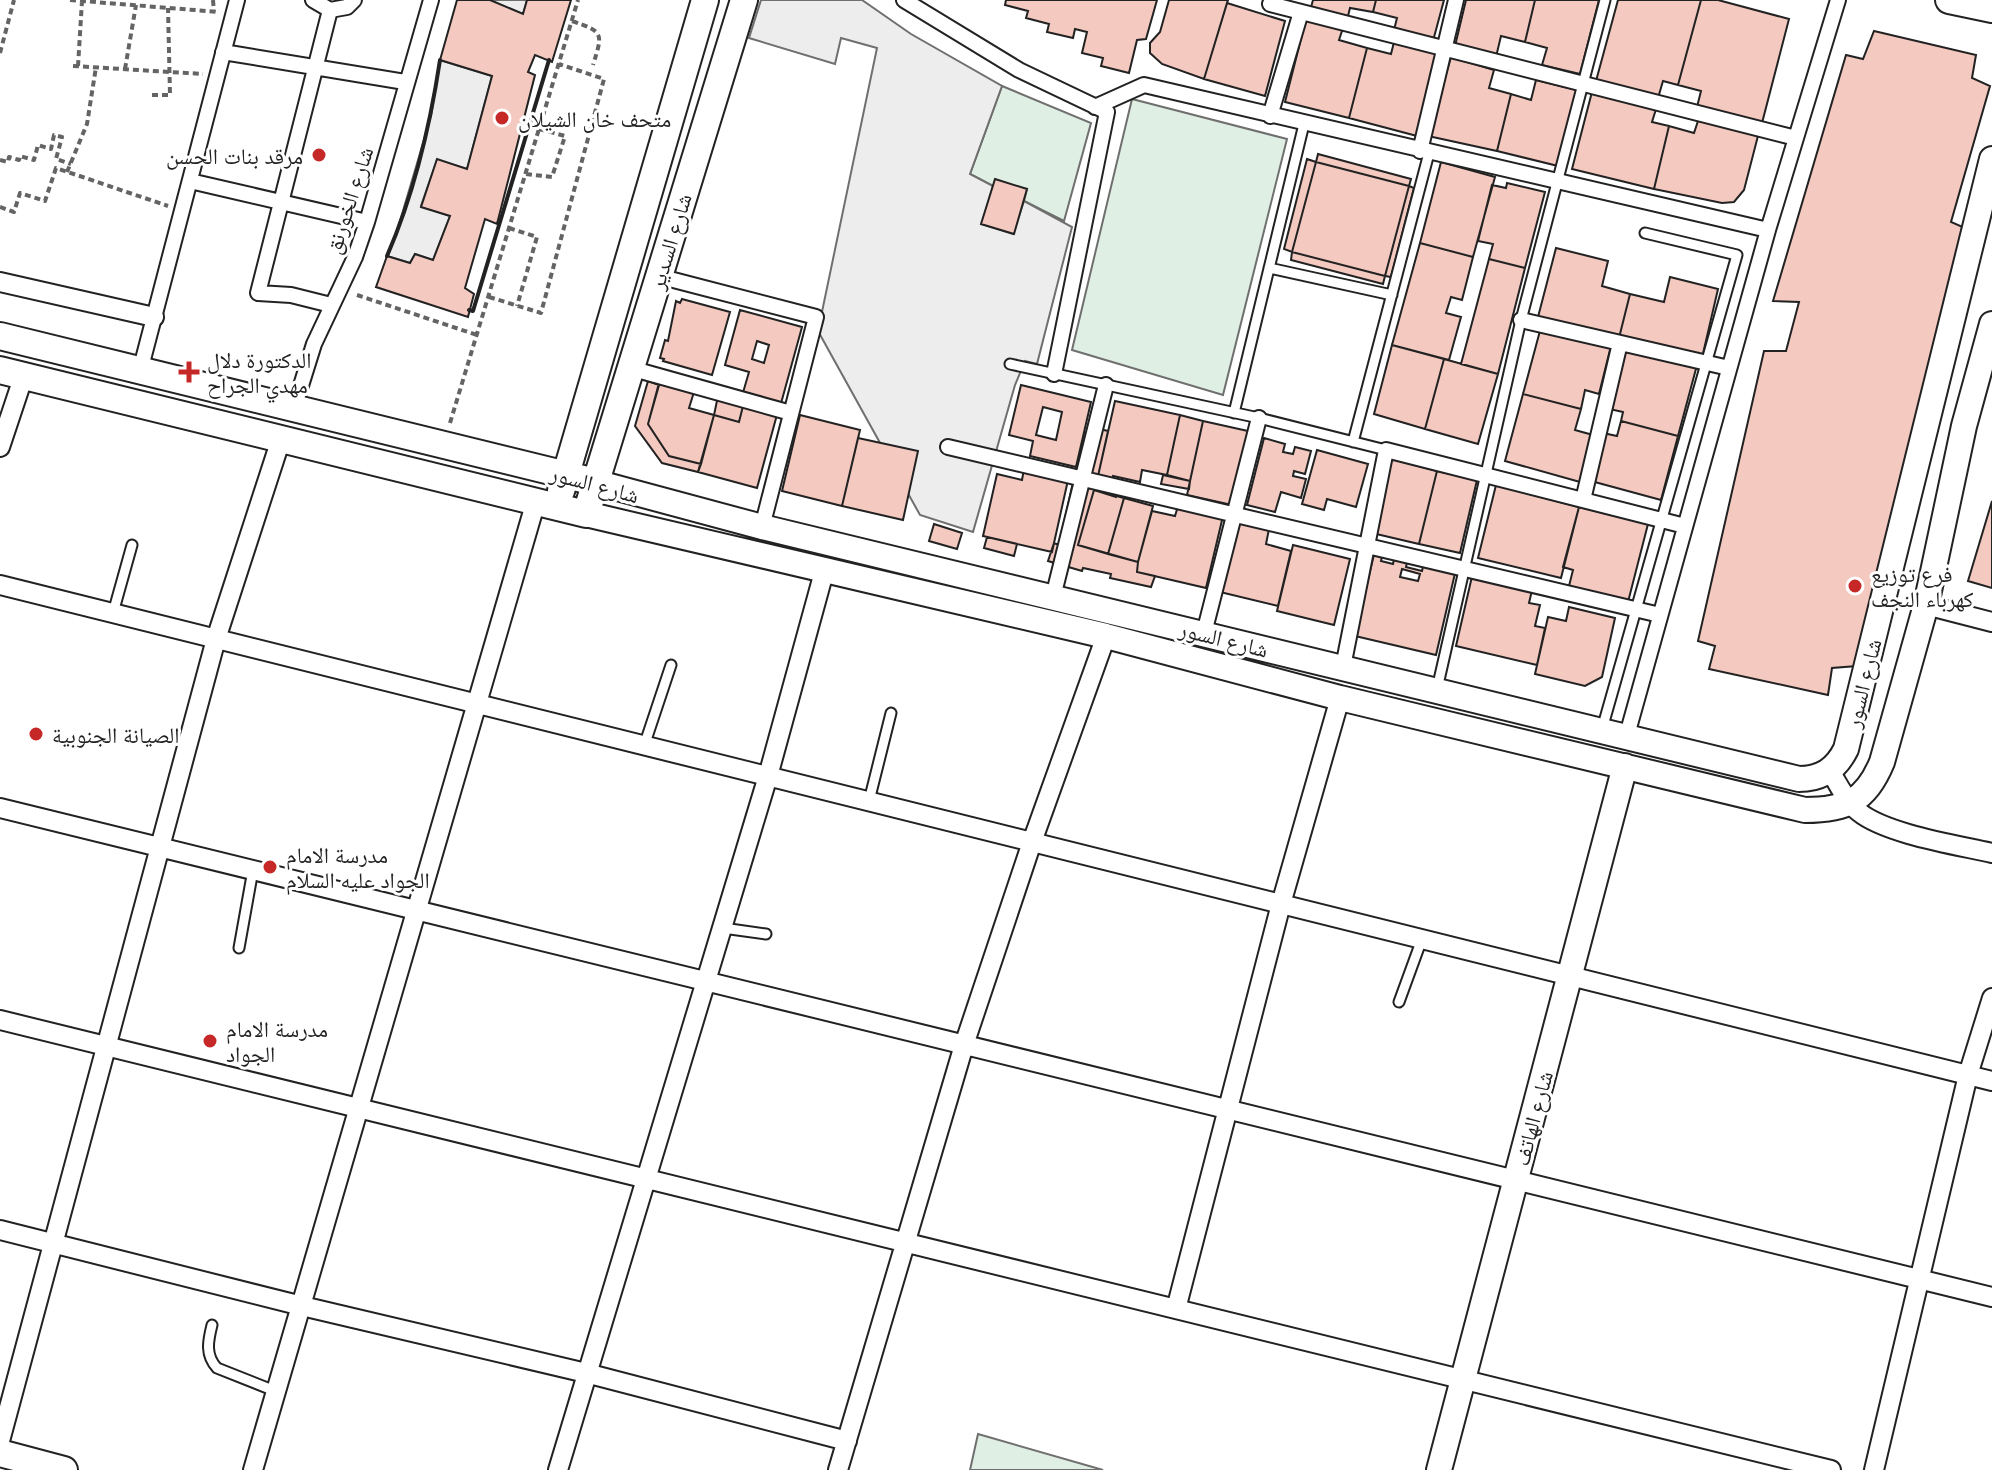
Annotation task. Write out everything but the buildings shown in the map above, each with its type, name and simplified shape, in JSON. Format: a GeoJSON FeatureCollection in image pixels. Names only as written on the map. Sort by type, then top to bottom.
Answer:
{"type":"FeatureCollection","features":[{"type":"Feature","properties":{"kind":"main road","name":"شارع السدير"},"geometry":{"type":"LineString","coordinates":[[546,504],[565,474],[705,0]]}},
{"type":"Feature","properties":{"kind":"main road","name":"شارع السدير"},"geometry":{"type":"LineString","coordinates":[[586,514],[744,0]]}},
{"type":"Feature","properties":{"kind":"main road"},"geometry":{"type":"LineString","coordinates":[[1949,0],[1992,9]]}},
{"type":"Feature","properties":{"kind":"main road"},"geometry":{"type":"LineString","coordinates":[[671,118],[704,127]]}},
{"type":"Feature","properties":{"kind":"main road","name":"شارع السور"},"geometry":{"type":"LineString","coordinates":[[0,336],[595,482]]}},
{"type":"Feature","properties":{"kind":"main road","name":"شارع السور"},"geometry":{"type":"LineString","coordinates":[[12,372],[586,514]]}},
{"type":"Feature","properties":{"kind":"main road"},"geometry":{"type":"LineString","coordinates":[[0,1453],[64,1470]]}},
{"type":"Feature","properties":{"kind":"street"},"geometry":{"type":"LineString","coordinates":[[313,0],[330,10],[347,7],[354,0]]}},
{"type":"Feature","properties":{"kind":"street","name":"شارع الخورنق"},"geometry":{"type":"LineString","coordinates":[[294,408],[314,344],[367,222],[431,0]]}},
{"type":"Feature","properties":{"kind":"street"},"geometry":{"type":"LineString","coordinates":[[904,0],[1019,70],[1107,112],[1054,374]]}},
{"type":"Feature","properties":{"kind":"street"},"geometry":{"type":"LineString","coordinates":[[1425,152],[1456,0]]}},
{"type":"Feature","properties":{"kind":"street"},"geometry":{"type":"LineString","coordinates":[[1625,766],[1627,735],[1660,615],[1768,230],[1838,0]]}},
{"type":"Feature","properties":{"kind":"street"},"geometry":{"type":"LineString","coordinates":[[1270,4],[1796,138]]}},
{"type":"Feature","properties":{"kind":"street"},"geometry":{"type":"LineString","coordinates":[[140,371],[235,7]]}},
{"type":"Feature","properties":{"kind":"street"},"geometry":{"type":"LineString","coordinates":[[330,10],[258,293],[291,295],[331,305]]}},
{"type":"Feature","properties":{"kind":"street"},"geometry":{"type":"LineString","coordinates":[[1270,116],[1301,12]]}},
{"type":"Feature","properties":{"kind":"street"},"geometry":{"type":"LineString","coordinates":[[223,52],[405,82]]}},
{"type":"Feature","properties":{"kind":"street"},"geometry":{"type":"LineString","coordinates":[[1095,107],[1144,85],[1768,230]]}},
{"type":"Feature","properties":{"kind":"street","name":"شارع السور"},"geometry":{"type":"LineString","coordinates":[[595,482],[762,527],[1808,779],[1830,771],[1846,749],[1992,159]]}},
{"type":"Feature","properties":{"kind":"street"},"geometry":{"type":"LineString","coordinates":[[190,181],[367,222]]}},
{"type":"Feature","properties":{"kind":"street"},"geometry":{"type":"LineString","coordinates":[[658,276],[816,317],[762,527]]}},
{"type":"Feature","properties":{"kind":"street"},"geometry":{"type":"LineString","coordinates":[[0,282],[154,317]]}},
{"type":"Feature","properties":{"kind":"street"},"geometry":{"type":"LineString","coordinates":[[1521,320],[1729,368]]}},
{"type":"Feature","properties":{"kind":"street","name":"شارع السور"},"geometry":{"type":"LineString","coordinates":[[586,514],[1106,636],[1340,698],[1805,810],[1828,810],[1850,804],[1871,786],[1882,762],[1926,605],[1964,426],[1992,324]]}},
{"type":"Feature","properties":{"kind":"street"},"geometry":{"type":"LineString","coordinates":[[1583,500],[1620,343]]}},
{"type":"Feature","properties":{"kind":"street"},"geometry":{"type":"LineString","coordinates":[[630,368],[791,413]]}},
{"type":"Feature","properties":{"kind":"street"},"geometry":{"type":"LineString","coordinates":[[0,447],[12,372]]}},
{"type":"Feature","properties":{"kind":"street"},"geometry":{"type":"LineString","coordinates":[[1053,597],[1106,385]]}},
{"type":"Feature","properties":{"kind":"street"},"geometry":{"type":"LineString","coordinates":[[1204,633],[1259,418]]}},
{"type":"Feature","properties":{"kind":"street"},"geometry":{"type":"LineString","coordinates":[[0,1441],[216,639],[281,439]]}},
{"type":"Feature","properties":{"kind":"street"},"geometry":{"type":"LineString","coordinates":[[948,447],[1660,615]]}},
{"type":"Feature","properties":{"kind":"street"},"geometry":{"type":"LineString","coordinates":[[1343,667],[1386,450],[1685,526]]}},
{"type":"Feature","properties":{"kind":"street"},"geometry":{"type":"LineString","coordinates":[[253,1470],[478,704],[546,504]]}},
{"type":"Feature","properties":{"kind":"street"},"geometry":{"type":"LineString","coordinates":[[707,543],[713,515]]}},
{"type":"Feature","properties":{"kind":"street"},"geometry":{"type":"LineString","coordinates":[[558,1470],[723,928],[824,572]]}},
{"type":"Feature","properties":{"kind":"street"},"geometry":{"type":"LineString","coordinates":[[0,585],[1992,1081]]}},
{"type":"Feature","properties":{"kind":"street"},"geometry":{"type":"LineString","coordinates":[[1926,605],[1992,622]]}},
{"type":"Feature","properties":{"kind":"street"},"geometry":{"type":"LineString","coordinates":[[838,1470],[964,1045],[1106,636]]}},
{"type":"Feature","properties":{"kind":"street"},"geometry":{"type":"LineString","coordinates":[[1176,1309],[1281,904],[1340,698]]}},
{"type":"Feature","properties":{"kind":"street","name":"شارع الهاتف"},"geometry":{"type":"LineString","coordinates":[[1439,1470],[1625,766]]}},
{"type":"Feature","properties":{"kind":"street"},"geometry":{"type":"LineString","coordinates":[[1830,771],[1850,804],[1867,818],[1992,853]]}},
{"type":"Feature","properties":{"kind":"street"},"geometry":{"type":"LineString","coordinates":[[0,808],[1992,1297]]}},
{"type":"Feature","properties":{"kind":"street"},"geometry":{"type":"LineString","coordinates":[[1874,1470],[1968,1075],[1992,998]]}},
{"type":"Feature","properties":{"kind":"street"},"geometry":{"type":"LineString","coordinates":[[0,1020],[1831,1470]]}},
{"type":"Feature","properties":{"kind":"street"},"geometry":{"type":"LineString","coordinates":[[0,1230],[586,1373],[847,1441]]}},
{"type":"Feature","properties":{"kind":"lane"},"geometry":{"type":"LineString","coordinates":[[1437,689],[1521,320],[1605,0]]}},
{"type":"Feature","properties":{"kind":"lane"},"geometry":{"type":"LineString","coordinates":[[1234,413],[1304,124]]}},
{"type":"Feature","properties":{"kind":"lane"},"geometry":{"type":"LineString","coordinates":[[1353,442],[1392,295],[1425,152]]}},
{"type":"Feature","properties":{"kind":"lane"},"geometry":{"type":"LineString","coordinates":[[1602,729],[1737,255],[1645,233]]}},
{"type":"Feature","properties":{"kind":"lane"},"geometry":{"type":"LineString","coordinates":[[1269,268],[1392,295]]}},
{"type":"Feature","properties":{"kind":"lane"},"geometry":{"type":"LineString","coordinates":[[1010,364],[1259,418],[1386,450]]}},
{"type":"Feature","properties":{"kind":"lane"},"geometry":{"type":"LineString","coordinates":[[113,613],[132,545]]}},
{"type":"Feature","properties":{"kind":"lane"},"geometry":{"type":"LineString","coordinates":[[644,746],[671,665]]}},
{"type":"Feature","properties":{"kind":"lane"},"geometry":{"type":"LineString","coordinates":[[869,801],[891,713]]}},
{"type":"Feature","properties":{"kind":"lane"},"geometry":{"type":"LineString","coordinates":[[239,948],[253,870]]}},
{"type":"Feature","properties":{"kind":"lane"},"geometry":{"type":"LineString","coordinates":[[723,928],[766,934]]}},
{"type":"Feature","properties":{"kind":"lane"},"geometry":{"type":"LineString","coordinates":[[1399,1002],[1422,939]]}},
{"type":"Feature","properties":{"kind":"lane"},"geometry":{"type":"LineString","coordinates":[[212,1325],[208,1342],[210,1360],[217,1368],[275,1391]]}},
{"type":"Feature","properties":{"kind":"path"},"geometry":{"type":"LineString","coordinates":[[0,53],[14,0]]}},
{"type":"Feature","properties":{"kind":"path"},"geometry":{"type":"LineString","coordinates":[[70,0],[214,12],[235,7]]}},
{"type":"Feature","properties":{"kind":"path"},"geometry":{"type":"LineString","coordinates":[[213,0],[214,12]]}},
{"type":"Feature","properties":{"kind":"path"},"geometry":{"type":"LineString","coordinates":[[443,445],[578,0]]}},
{"type":"Feature","properties":{"kind":"path"},"geometry":{"type":"LineString","coordinates":[[82,1],[76,66],[217,75]]}},
{"type":"Feature","properties":{"kind":"path"},"geometry":{"type":"LineString","coordinates":[[125,69],[136,5]]}},
{"type":"Feature","properties":{"kind":"path"},"geometry":{"type":"LineString","coordinates":[[152,95],[170,95],[168,8]]}},
{"type":"Feature","properties":{"kind":"path"},"geometry":{"type":"LineString","coordinates":[[572,21],[594,28],[600,34],[593,65]]}},
{"type":"Feature","properties":{"kind":"path"},"geometry":{"type":"LineString","coordinates":[[489,297],[541,313],[604,79],[559,64]]}},
{"type":"Feature","properties":{"kind":"path"},"geometry":{"type":"LineString","coordinates":[[67,172],[91,110],[96,67]]}},
{"type":"Feature","properties":{"kind":"path"},"geometry":{"type":"LineString","coordinates":[[526,174],[552,177],[565,136],[539,129]]}},
{"type":"Feature","properties":{"kind":"path"},"geometry":{"type":"LineString","coordinates":[[0,160],[8,162],[9,157],[19,160],[20,156],[34,160],[38,145],[51,149],[54,135],[62,137],[56,159],[71,164]]}},
{"type":"Feature","properties":{"kind":"path"},"geometry":{"type":"LineString","coordinates":[[0,207],[14,212],[20,193],[45,201],[56,168],[182,210]]}},
{"type":"Feature","properties":{"kind":"path"},"geometry":{"type":"LineString","coordinates":[[509,228],[537,237],[517,306]]}},
{"type":"Feature","properties":{"kind":"path"},"geometry":{"type":"LineString","coordinates":[[339,289],[477,335]]}},
{"type":"Feature","properties":{"kind":"green space"},"geometry":{"type":"Polygon","coordinates":[[[1002,86],[1091,123],[1064,221],[1024,201],[1027,189],[993,186],[970,174],[1002,86]]]}},
{"type":"Feature","properties":{"kind":"green space"},"geometry":{"type":"Polygon","coordinates":[[[1132,99],[1287,139],[1223,395],[1072,350],[1132,99]]]}},
{"type":"Feature","properties":{"kind":"green space"},"geometry":{"type":"Polygon","coordinates":[[[978,1434],[1103,1470],[970,1470],[978,1434]]]}},
{"type":"Feature","properties":{"kind":"shaded area"},"geometry":{"type":"Polygon","coordinates":[[[490,0],[527,0],[523,14],[490,0]]]}},
{"type":"Feature","properties":{"kind":"shaded area"},"geometry":{"type":"Polygon","coordinates":[[[761,0],[862,0],[911,34],[1002,86],[970,174],[993,186],[982,224],[1013,234],[1024,201],[1072,227],[1037,364],[1025,361],[1015,385],[973,532],[920,515],[818,331],[877,48],[841,38],[835,64],[749,38],[761,0]]]}},
{"type":"Feature","properties":{"kind":"shaded area"},"geometry":{"type":"Polygon","coordinates":[[[440,60],[492,76],[467,169],[437,160],[421,206],[450,216],[433,260],[415,254],[410,263],[387,256],[431,116],[440,60]]]}},
{"type":"Feature","properties":{"kind":"wall"},"geometry":{"type":"LineString","coordinates":[[387,256],[420,160],[440,60]]}},
{"type":"Feature","properties":{"kind":"wall"},"geometry":{"type":"LineString","coordinates":[[469,310],[473,311],[549,60]]}},
{"type":"Feature","properties":{"kind":"place","name":"متحف خان الشيلان"},"geometry":{"type":"Point","coordinates":[502,118]}},
{"type":"Feature","properties":{"kind":"place","name":"مرقد بنات الحسن"},"geometry":{"type":"Point","coordinates":[319,155]}},
{"type":"Feature","properties":{"kind":"place","name":"الدكتورة دلال مهدي الجراح"},"geometry":{"type":"Point","coordinates":[189,372]}},
{"type":"Feature","properties":{"kind":"place","name":"فرع توزيع كهرباء النجف"},"geometry":{"type":"Point","coordinates":[1855,586]}},
{"type":"Feature","properties":{"kind":"place","name":"الصيانة الجنوبية"},"geometry":{"type":"Point","coordinates":[36,734]}},
{"type":"Feature","properties":{"kind":"place","name":"مدرسة الامام الجواد عليه السلام"},"geometry":{"type":"Point","coordinates":[270,867]}},
{"type":"Feature","properties":{"kind":"place","name":"مدرسة الامام الجواد"},"geometry":{"type":"Point","coordinates":[210,1041]}}]}
